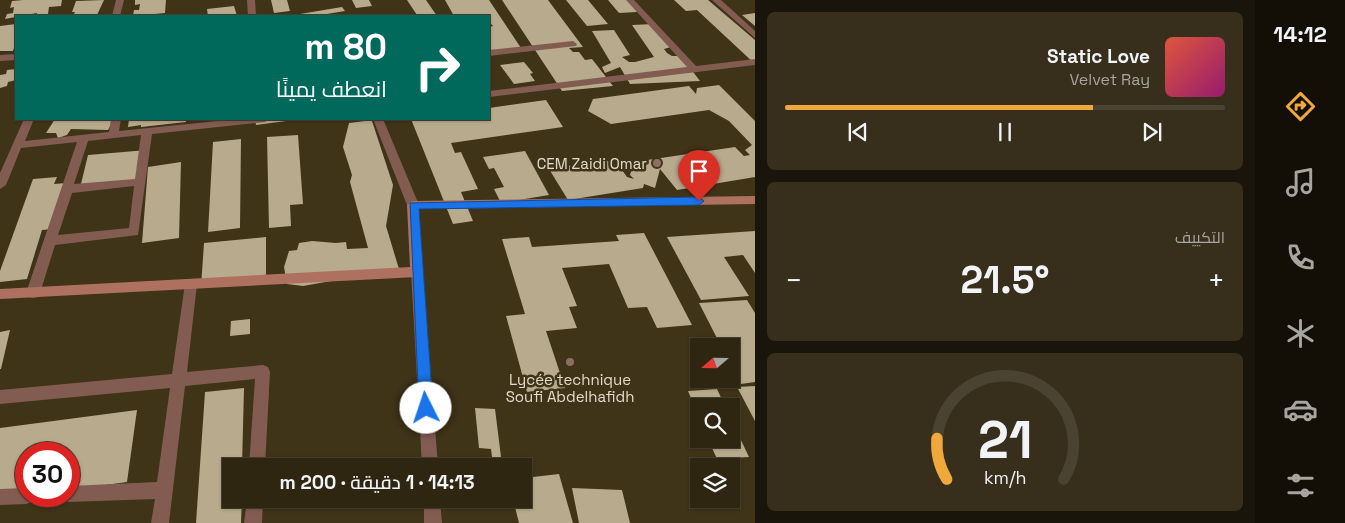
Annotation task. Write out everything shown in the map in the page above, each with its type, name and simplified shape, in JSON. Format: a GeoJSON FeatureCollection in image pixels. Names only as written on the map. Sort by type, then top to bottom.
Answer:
{"type":"FeatureCollection","features":[{"type":"Feature","properties":{"kind":"street"},"geometry":{"type":"LineString","coordinates":[[116,15],[120,0]]}},
{"type":"Feature","properties":{"kind":"street"},"geometry":{"type":"LineString","coordinates":[[251,0],[252,15]]}},
{"type":"Feature","properties":{"kind":"street"},"geometry":{"type":"LineString","coordinates":[[630,0],[693,69]]}},
{"type":"Feature","properties":{"kind":"street"},"geometry":{"type":"LineString","coordinates":[[716,0],[755,35]]}},
{"type":"Feature","properties":{"kind":"street"},"geometry":{"type":"LineString","coordinates":[[490,53],[573,44]]}},
{"type":"Feature","properties":{"kind":"street"},"geometry":{"type":"LineString","coordinates":[[0,58],[15,57]]}},
{"type":"Feature","properties":{"kind":"street"},"geometry":{"type":"LineString","coordinates":[[490,94],[755,62]]}},
{"type":"Feature","properties":{"kind":"street"},"geometry":{"type":"LineString","coordinates":[[0,185],[29,120]]}},
{"type":"Feature","properties":{"kind":"street"},"geometry":{"type":"LineString","coordinates":[[114,134],[116,120]]}},
{"type":"Feature","properties":{"kind":"street"},"geometry":{"type":"LineString","coordinates":[[18,145],[255,120]]}},
{"type":"Feature","properties":{"kind":"street"},"geometry":{"type":"LineString","coordinates":[[378,120],[413,206],[429,458]]}},
{"type":"Feature","properties":{"kind":"street"},"geometry":{"type":"LineString","coordinates":[[50,241],[134,232],[147,131]]}},
{"type":"Feature","properties":{"kind":"street"},"geometry":{"type":"LineString","coordinates":[[33,292],[84,138]]}},
{"type":"Feature","properties":{"kind":"street"},"geometry":{"type":"LineString","coordinates":[[67,190],[140,182]]}},
{"type":"Feature","properties":{"kind":"street"},"geometry":{"type":"LineString","coordinates":[[413,206],[755,200]]}},
{"type":"Feature","properties":{"kind":"street"},"geometry":{"type":"LineString","coordinates":[[0,294],[417,272]]}},
{"type":"Feature","properties":{"kind":"street"},"geometry":{"type":"LineString","coordinates":[[160,523],[177,380],[191,284]]}},
{"type":"Feature","properties":{"kind":"street"},"geometry":{"type":"LineString","coordinates":[[0,396],[263,372],[258,458]]}},
{"type":"Feature","properties":{"kind":"street"},"geometry":{"type":"LineString","coordinates":[[80,494],[164,490]]}},
{"type":"Feature","properties":{"kind":"street"},"geometry":{"type":"LineString","coordinates":[[0,497],[15,496]]}},
{"type":"Feature","properties":{"kind":"street"},"geometry":{"type":"LineString","coordinates":[[253,523],[254,508]]}},
{"type":"Feature","properties":{"kind":"street"},"geometry":{"type":"LineString","coordinates":[[432,508],[433,523]]}},
{"type":"Feature","properties":{"kind":"building"},"geometry":{"type":"Polygon","coordinates":[[[62,0],[61,6],[49,7],[48,14],[15,15],[15,17],[5,19],[7,14],[13,13],[14,7],[10,8],[12,1],[62,0]]]}},
{"type":"Feature","properties":{"kind":"building"},"geometry":{"type":"Polygon","coordinates":[[[104,0],[97,15],[74,15],[75,12],[72,12],[76,1],[104,0]]]}},
{"type":"Feature","properties":{"kind":"building"},"geometry":{"type":"Polygon","coordinates":[[[135,0],[166,0],[165,13],[133,15],[134,10],[139,10],[140,4],[135,5],[135,0]]]}},
{"type":"Feature","properties":{"kind":"building"},"geometry":{"type":"Polygon","coordinates":[[[271,0],[287,0],[290,11],[274,13],[271,0]]]}},
{"type":"Feature","properties":{"kind":"building"},"geometry":{"type":"Polygon","coordinates":[[[352,0],[369,0],[372,6],[356,8],[352,0]]]}},
{"type":"Feature","properties":{"kind":"building"},"geometry":{"type":"Polygon","coordinates":[[[407,0],[426,0],[436,15],[417,15],[407,0]]]}},
{"type":"Feature","properties":{"kind":"building"},"geometry":{"type":"Polygon","coordinates":[[[445,0],[489,0],[523,51],[490,55],[490,27],[493,26],[490,23],[490,15],[453,15],[445,0]]]}},
{"type":"Feature","properties":{"kind":"building"},"geometry":{"type":"Polygon","coordinates":[[[502,0],[548,0],[583,47],[569,48],[573,52],[579,52],[585,60],[592,59],[613,86],[562,91],[502,0]]]}},
{"type":"Feature","properties":{"kind":"building"},"geometry":{"type":"Polygon","coordinates":[[[566,0],[588,0],[608,24],[587,26],[566,0]]]}},
{"type":"Feature","properties":{"kind":"building"},"geometry":{"type":"Polygon","coordinates":[[[608,0],[630,0],[637,12],[619,13],[608,0]]]}},
{"type":"Feature","properties":{"kind":"building"},"geometry":{"type":"Polygon","coordinates":[[[674,0],[708,0],[755,40],[755,64],[697,10],[686,11],[674,0]]]}},
{"type":"Feature","properties":{"kind":"building"},"geometry":{"type":"Polygon","coordinates":[[[234,6],[237,15],[208,15],[207,9],[234,6]]]}},
{"type":"Feature","properties":{"kind":"building"},"geometry":{"type":"Polygon","coordinates":[[[342,7],[345,11],[321,15],[300,14],[342,7]]]}},
{"type":"Feature","properties":{"kind":"building"},"geometry":{"type":"Polygon","coordinates":[[[755,13],[755,26],[742,15],[755,13]]]}},
{"type":"Feature","properties":{"kind":"building"},"geometry":{"type":"Polygon","coordinates":[[[15,24],[15,45],[13,51],[0,51],[0,26],[15,24]]]}},
{"type":"Feature","properties":{"kind":"building"},"geometry":{"type":"Polygon","coordinates":[[[654,24],[671,47],[664,49],[667,53],[672,56],[681,56],[700,81],[630,84],[620,67],[605,73],[602,67],[611,63],[592,31],[614,30],[630,55],[622,57],[629,62],[635,62],[654,57],[632,25],[654,24]]]}},
{"type":"Feature","properties":{"kind":"building"},"geometry":{"type":"Polygon","coordinates":[[[524,62],[533,73],[530,74],[535,81],[514,84],[500,65],[524,62]]]}},
{"type":"Feature","properties":{"kind":"building"},"geometry":{"type":"Polygon","coordinates":[[[15,69],[15,80],[8,82],[7,86],[0,88],[0,75],[6,74],[7,70],[15,69]]]}},
{"type":"Feature","properties":{"kind":"building"},"geometry":{"type":"Polygon","coordinates":[[[719,85],[755,121],[755,177],[677,190],[660,169],[655,188],[644,184],[643,188],[568,200],[549,169],[606,160],[622,170],[627,177],[634,179],[630,175],[634,162],[735,147],[744,156],[750,155],[745,150],[752,145],[729,121],[709,110],[611,124],[588,111],[593,99],[689,86],[696,94],[697,88],[719,85]]]}},
{"type":"Feature","properties":{"kind":"building"},"geometry":{"type":"Polygon","coordinates":[[[546,100],[563,127],[451,143],[455,153],[461,152],[478,189],[461,192],[473,221],[453,224],[411,120],[490,120],[490,108],[546,100]]]}},
{"type":"Feature","properties":{"kind":"building"},"geometry":{"type":"Polygon","coordinates":[[[54,120],[113,120],[108,130],[71,129],[67,135],[58,138],[56,133],[46,133],[54,120]]]}},
{"type":"Feature","properties":{"kind":"building"},"geometry":{"type":"Polygon","coordinates":[[[129,120],[186,120],[186,122],[128,127],[129,120]]]}},
{"type":"Feature","properties":{"kind":"building"},"geometry":{"type":"Polygon","coordinates":[[[255,120],[294,120],[256,125],[255,120]]]}},
{"type":"Feature","properties":{"kind":"building"},"geometry":{"type":"Polygon","coordinates":[[[372,121],[393,185],[386,226],[399,269],[303,286],[287,284],[284,267],[289,251],[297,250],[299,243],[312,241],[346,242],[347,249],[368,248],[350,182],[352,175],[343,147],[349,123],[372,121]]]}},
{"type":"Feature","properties":{"kind":"building"},"geometry":{"type":"Polygon","coordinates":[[[298,135],[303,204],[290,205],[291,226],[269,228],[267,137],[298,135]]]}},
{"type":"Feature","properties":{"kind":"building"},"geometry":{"type":"Polygon","coordinates":[[[241,139],[240,228],[208,232],[213,142],[241,139]]]}},
{"type":"Feature","properties":{"kind":"building"},"geometry":{"type":"Polygon","coordinates":[[[147,150],[141,182],[80,188],[88,155],[147,150]]]}},
{"type":"Feature","properties":{"kind":"building"},"geometry":{"type":"Polygon","coordinates":[[[525,151],[549,195],[501,203],[494,189],[504,187],[494,168],[489,169],[483,157],[525,151]]]}},
{"type":"Feature","properties":{"kind":"building"},"geometry":{"type":"Polygon","coordinates":[[[181,162],[179,238],[142,243],[148,167],[181,162]]]}},
{"type":"Feature","properties":{"kind":"building"},"geometry":{"type":"Polygon","coordinates":[[[57,177],[54,184],[67,183],[53,229],[42,230],[27,279],[0,282],[0,271],[33,179],[57,177]]]}},
{"type":"Feature","properties":{"kind":"building"},"geometry":{"type":"Polygon","coordinates":[[[755,231],[755,273],[743,255],[724,257],[749,296],[701,300],[667,237],[755,231]]]}},
{"type":"Feature","properties":{"kind":"building"},"geometry":{"type":"Polygon","coordinates":[[[644,233],[692,325],[657,328],[647,307],[628,308],[609,264],[562,268],[577,306],[569,307],[577,328],[546,331],[565,388],[527,392],[506,316],[525,314],[502,239],[529,237],[532,247],[619,241],[616,235],[644,233]]]}},
{"type":"Feature","properties":{"kind":"building"},"geometry":{"type":"Polygon","coordinates":[[[266,237],[266,280],[201,287],[204,243],[266,237]]]}},
{"type":"Feature","properties":{"kind":"building"},"geometry":{"type":"Polygon","coordinates":[[[747,300],[755,313],[755,382],[741,384],[740,382],[740,338],[717,338],[699,303],[747,300]]]}},
{"type":"Feature","properties":{"kind":"building"},"geometry":{"type":"Polygon","coordinates":[[[250,319],[250,334],[230,336],[231,321],[250,319]]]}},
{"type":"Feature","properties":{"kind":"building"},"geometry":{"type":"Polygon","coordinates":[[[10,330],[1,369],[0,369],[0,332],[10,330]]]}},
{"type":"Feature","properties":{"kind":"building"},"geometry":{"type":"Polygon","coordinates":[[[755,386],[755,421],[738,388],[755,386]]]}},
{"type":"Feature","properties":{"kind":"building"},"geometry":{"type":"Polygon","coordinates":[[[244,388],[242,458],[222,458],[222,508],[242,508],[241,523],[196,523],[205,392],[244,388]]]}},
{"type":"Feature","properties":{"kind":"building"},"geometry":{"type":"Polygon","coordinates":[[[717,389],[721,398],[691,398],[688,391],[717,389]]]}},
{"type":"Feature","properties":{"kind":"building"},"geometry":{"type":"Polygon","coordinates":[[[475,408],[495,409],[501,457],[492,457],[491,449],[479,448],[475,408]]]}},
{"type":"Feature","properties":{"kind":"building"},"geometry":{"type":"Polygon","coordinates":[[[137,410],[127,482],[80,488],[80,442],[15,442],[15,492],[0,494],[0,428],[137,410]]]}},
{"type":"Feature","properties":{"kind":"building"},"geometry":{"type":"Polygon","coordinates":[[[740,438],[749,457],[733,458],[717,458],[712,448],[740,448],[740,438]]]}},
{"type":"Feature","properties":{"kind":"building"},"geometry":{"type":"Polygon","coordinates":[[[559,474],[573,523],[519,523],[515,508],[532,508],[532,477],[559,474]]]}},
{"type":"Feature","properties":{"kind":"building"},"geometry":{"type":"Polygon","coordinates":[[[572,488],[622,490],[630,523],[579,523],[572,488]]]}},
{"type":"Feature","properties":{"kind":"place","name":"CEM Zaidi Omar"},"geometry":{"type":"Point","coordinates":[657,163]}},
{"type":"Feature","properties":{"kind":"place","name":"Lycée technique Soufi Abdelhafidh"},"geometry":{"type":"Point","coordinates":[570,362]}},
{"type":"Feature","properties":{"kind":"route"},"geometry":{"type":"LineString","coordinates":[[426,408],[413,206],[699,201]]}}]}
